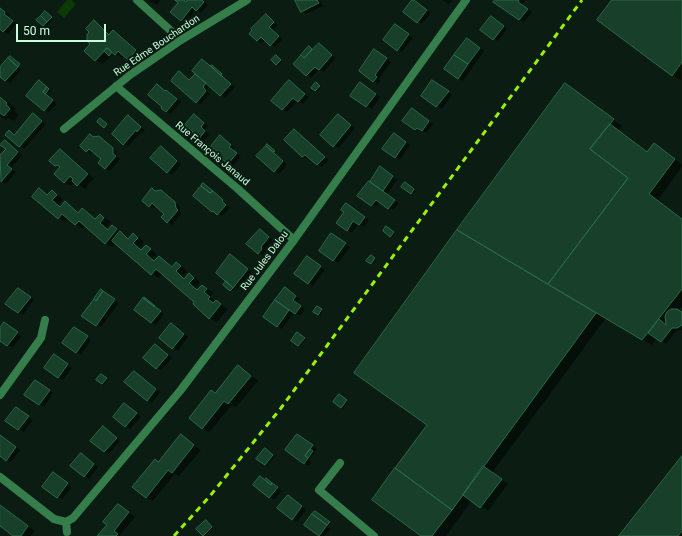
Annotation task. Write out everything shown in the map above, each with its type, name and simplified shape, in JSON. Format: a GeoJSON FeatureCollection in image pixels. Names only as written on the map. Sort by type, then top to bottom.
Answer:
{"type":"FeatureCollection","features":[{"type":"Feature","properties":{"kind":"street"},"geometry":{"type":"LineString","coordinates":[[137,0],[181,40]]}},
{"type":"Feature","properties":{"kind":"street","name":"Rue Edme Bouchardon"},"geometry":{"type":"LineString","coordinates":[[64,129],[130,74],[181,40],[247,0]]}},
{"type":"Feature","properties":{"kind":"street","name":"Rue Jules Dalou"},"geometry":{"type":"LineString","coordinates":[[66,522],[73,518],[180,391],[294,240],[466,0]]}},
{"type":"Feature","properties":{"kind":"street","name":"Rue François Janaud"},"geometry":{"type":"LineString","coordinates":[[116,86],[238,189],[294,240]]}},
{"type":"Feature","properties":{"kind":"street"},"geometry":{"type":"LineString","coordinates":[[0,396],[41,338],[45,320]]}},
{"type":"Feature","properties":{"kind":"street"},"geometry":{"type":"LineString","coordinates":[[340,463],[318,490],[374,536]]}},
{"type":"Feature","properties":{"kind":"street"},"geometry":{"type":"LineString","coordinates":[[0,477],[54,518],[66,522],[67,532]]}},
{"type":"Feature","properties":{"kind":"shaded area"},"geometry":{"type":"Polygon","coordinates":[[[67,0],[71,0],[76,4],[64,18],[57,12],[67,0]]]}},
{"type":"Feature","properties":{"kind":"building"},"geometry":{"type":"Polygon","coordinates":[[[175,0],[184,0],[186,2],[187,0],[202,0],[204,2],[196,11],[192,7],[181,21],[170,12],[178,3],[175,0]]]}},
{"type":"Feature","properties":{"kind":"building"},"geometry":{"type":"Polygon","coordinates":[[[295,0],[317,0],[319,3],[301,12],[295,0]]]}},
{"type":"Feature","properties":{"kind":"building"},"geometry":{"type":"Polygon","coordinates":[[[412,0],[427,10],[417,23],[403,12],[412,0]]]}},
{"type":"Feature","properties":{"kind":"building"},"geometry":{"type":"Polygon","coordinates":[[[495,0],[519,0],[518,2],[528,9],[519,20],[493,2],[495,0]]]}},
{"type":"Feature","properties":{"kind":"building"},"geometry":{"type":"Polygon","coordinates":[[[612,0],[682,0],[682,62],[672,76],[597,20],[612,0]]]}},
{"type":"Feature","properties":{"kind":"building"},"geometry":{"type":"Polygon","coordinates":[[[0,8],[5,12],[4,14],[13,21],[3,32],[0,29],[0,8]]]}},
{"type":"Feature","properties":{"kind":"building"},"geometry":{"type":"Polygon","coordinates":[[[45,11],[52,17],[47,22],[41,16],[45,11]]]}},
{"type":"Feature","properties":{"kind":"building"},"geometry":{"type":"Polygon","coordinates":[[[266,14],[274,22],[269,27],[279,36],[270,46],[261,37],[257,41],[249,34],[252,30],[251,29],[266,14]]]}},
{"type":"Feature","properties":{"kind":"building"},"geometry":{"type":"Polygon","coordinates":[[[41,16],[47,22],[43,26],[36,20],[41,16]]]}},
{"type":"Feature","properties":{"kind":"building"},"geometry":{"type":"Polygon","coordinates":[[[491,16],[504,26],[493,40],[480,30],[491,16]]]}},
{"type":"Feature","properties":{"kind":"building"},"geometry":{"type":"Polygon","coordinates":[[[94,20],[109,35],[113,30],[136,50],[128,60],[118,51],[115,55],[107,48],[95,61],[84,51],[90,44],[87,41],[87,35],[89,32],[86,29],[94,20]]]}},
{"type":"Feature","properties":{"kind":"building"},"geometry":{"type":"Polygon","coordinates":[[[395,24],[409,34],[397,51],[383,40],[395,24]]]}},
{"type":"Feature","properties":{"kind":"building"},"geometry":{"type":"Polygon","coordinates":[[[467,38],[480,48],[468,64],[454,55],[467,38]]]}},
{"type":"Feature","properties":{"kind":"building"},"geometry":{"type":"Polygon","coordinates":[[[319,43],[332,55],[319,70],[315,67],[306,76],[293,64],[301,55],[304,58],[319,43]]]}},
{"type":"Feature","properties":{"kind":"building"},"geometry":{"type":"Polygon","coordinates":[[[309,46],[312,49],[304,58],[301,55],[309,46]]]}},
{"type":"Feature","properties":{"kind":"building"},"geometry":{"type":"Polygon","coordinates":[[[107,48],[112,52],[109,56],[104,51],[107,48]]]}},
{"type":"Feature","properties":{"kind":"building"},"geometry":{"type":"Polygon","coordinates":[[[374,49],[387,58],[375,75],[377,77],[373,82],[359,71],[374,49]]]}},
{"type":"Feature","properties":{"kind":"building"},"geometry":{"type":"Polygon","coordinates":[[[276,55],[281,60],[276,65],[271,60],[276,55]]]}},
{"type":"Feature","properties":{"kind":"building"},"geometry":{"type":"Polygon","coordinates":[[[454,55],[468,64],[458,79],[444,69],[454,55]]]}},
{"type":"Feature","properties":{"kind":"building"},"geometry":{"type":"Polygon","coordinates":[[[10,56],[20,64],[18,67],[8,58],[10,56]]]}},
{"type":"Feature","properties":{"kind":"building"},"geometry":{"type":"Polygon","coordinates":[[[8,58],[18,67],[5,81],[0,77],[0,67],[8,58]]]}},
{"type":"Feature","properties":{"kind":"building"},"geometry":{"type":"Polygon","coordinates":[[[202,59],[231,84],[220,96],[192,71],[202,59]]]}},
{"type":"Feature","properties":{"kind":"building"},"geometry":{"type":"Polygon","coordinates":[[[212,65],[222,74],[221,76],[211,66],[212,65]]]}},
{"type":"Feature","properties":{"kind":"building"},"geometry":{"type":"Polygon","coordinates":[[[179,71],[189,80],[195,74],[206,83],[203,87],[206,91],[196,103],[171,81],[179,71]]]}},
{"type":"Feature","properties":{"kind":"building"},"geometry":{"type":"Polygon","coordinates":[[[39,80],[47,87],[43,92],[53,100],[44,111],[26,96],[39,80]]]}},
{"type":"Feature","properties":{"kind":"building"},"geometry":{"type":"Polygon","coordinates":[[[289,80],[305,94],[298,102],[293,98],[282,110],[271,101],[289,80]]]}},
{"type":"Feature","properties":{"kind":"building"},"geometry":{"type":"Polygon","coordinates":[[[432,80],[449,91],[436,107],[421,96],[432,80]]]}},
{"type":"Feature","properties":{"kind":"building"},"geometry":{"type":"Polygon","coordinates":[[[316,82],[320,86],[315,91],[311,88],[316,82]]]}},
{"type":"Feature","properties":{"kind":"building"},"geometry":{"type":"Polygon","coordinates":[[[360,82],[376,94],[366,107],[350,96],[360,82]]]}},
{"type":"Feature","properties":{"kind":"building"},"geometry":{"type":"Polygon","coordinates":[[[565,83],[614,119],[590,149],[628,178],[548,284],[457,230],[565,83]]]}},
{"type":"Feature","properties":{"kind":"building"},"geometry":{"type":"Polygon","coordinates":[[[157,84],[177,99],[166,112],[148,95],[157,84]]]}},
{"type":"Feature","properties":{"kind":"building"},"geometry":{"type":"Polygon","coordinates":[[[47,87],[49,89],[45,94],[43,92],[47,87]]]}},
{"type":"Feature","properties":{"kind":"building"},"geometry":{"type":"Polygon","coordinates":[[[0,97],[7,103],[6,104],[10,109],[4,116],[0,113],[0,97]]]}},
{"type":"Feature","properties":{"kind":"building"},"geometry":{"type":"Polygon","coordinates":[[[412,108],[429,121],[422,131],[417,128],[415,130],[402,121],[412,108]]]}},
{"type":"Feature","properties":{"kind":"building"},"geometry":{"type":"Polygon","coordinates":[[[33,113],[42,121],[19,147],[5,135],[9,130],[14,135],[33,113]]]}},
{"type":"Feature","properties":{"kind":"building"},"geometry":{"type":"Polygon","coordinates":[[[194,114],[204,123],[201,127],[205,131],[198,140],[193,136],[195,134],[185,125],[194,114]]]}},
{"type":"Feature","properties":{"kind":"building"},"geometry":{"type":"Polygon","coordinates":[[[338,114],[351,125],[333,147],[320,135],[338,114]]]}},
{"type":"Feature","properties":{"kind":"building"},"geometry":{"type":"Polygon","coordinates":[[[128,115],[141,127],[137,132],[136,130],[123,145],[112,134],[128,115]]]}},
{"type":"Feature","properties":{"kind":"building"},"geometry":{"type":"Polygon","coordinates":[[[100,118],[107,124],[104,128],[97,122],[100,118]]]}},
{"type":"Feature","properties":{"kind":"building"},"geometry":{"type":"Polygon","coordinates":[[[610,124],[647,152],[654,143],[675,159],[649,194],[682,219],[682,289],[642,340],[548,284],[628,178],[590,149],[610,124]]]}},
{"type":"Feature","properties":{"kind":"building"},"geometry":{"type":"Polygon","coordinates":[[[294,129],[325,157],[317,165],[305,155],[302,157],[284,140],[294,129]]]}},
{"type":"Feature","properties":{"kind":"building"},"geometry":{"type":"Polygon","coordinates":[[[191,130],[195,134],[193,136],[189,132],[191,130]]]}},
{"type":"Feature","properties":{"kind":"building"},"geometry":{"type":"Polygon","coordinates":[[[394,133],[406,142],[395,158],[382,149],[394,133]]]}},
{"type":"Feature","properties":{"kind":"building"},"geometry":{"type":"Polygon","coordinates":[[[90,134],[93,137],[99,136],[113,148],[113,154],[116,156],[105,169],[98,163],[101,159],[89,149],[86,152],[80,146],[90,134]]]}},
{"type":"Feature","properties":{"kind":"building"},"geometry":{"type":"Polygon","coordinates":[[[220,135],[231,145],[229,147],[237,153],[228,164],[209,149],[220,135]]]}},
{"type":"Feature","properties":{"kind":"building"},"geometry":{"type":"Polygon","coordinates":[[[5,140],[18,152],[7,165],[12,169],[1,182],[0,155],[6,149],[0,145],[5,140]]]}},
{"type":"Feature","properties":{"kind":"building"},"geometry":{"type":"Polygon","coordinates":[[[267,144],[275,151],[273,152],[266,146],[267,144]]]}},
{"type":"Feature","properties":{"kind":"building"},"geometry":{"type":"Polygon","coordinates":[[[161,146],[177,161],[167,173],[150,158],[161,146]]]}},
{"type":"Feature","properties":{"kind":"building"},"geometry":{"type":"Polygon","coordinates":[[[266,146],[283,161],[274,172],[256,156],[266,146]]]}},
{"type":"Feature","properties":{"kind":"building"},"geometry":{"type":"Polygon","coordinates":[[[60,149],[88,174],[77,186],[72,181],[73,179],[70,176],[64,183],[54,174],[60,167],[57,165],[55,166],[49,161],[60,149]]]}},
{"type":"Feature","properties":{"kind":"building"},"geometry":{"type":"Polygon","coordinates":[[[380,166],[393,176],[383,191],[370,182],[380,166]]]}},
{"type":"Feature","properties":{"kind":"building"},"geometry":{"type":"Polygon","coordinates":[[[369,181],[395,200],[388,209],[376,200],[371,206],[357,196],[369,181]]]}},
{"type":"Feature","properties":{"kind":"building"},"geometry":{"type":"Polygon","coordinates":[[[405,182],[414,189],[411,194],[401,187],[405,182]]]}},
{"type":"Feature","properties":{"kind":"building"},"geometry":{"type":"Polygon","coordinates":[[[203,183],[213,191],[210,193],[201,186],[203,183]]]}},
{"type":"Feature","properties":{"kind":"building"},"geometry":{"type":"Polygon","coordinates":[[[201,186],[210,193],[213,191],[223,200],[222,201],[226,205],[217,215],[193,196],[201,186]]]}},
{"type":"Feature","properties":{"kind":"building"},"geometry":{"type":"Polygon","coordinates":[[[39,188],[47,195],[52,190],[57,195],[52,200],[60,207],[65,201],[78,213],[82,208],[95,219],[100,214],[104,218],[100,223],[108,230],[112,225],[117,229],[105,244],[79,221],[75,225],[62,214],[58,219],[32,197],[39,188]]]}},
{"type":"Feature","properties":{"kind":"building"},"geometry":{"type":"Polygon","coordinates":[[[152,188],[155,191],[161,190],[175,202],[178,210],[167,223],[161,217],[164,214],[152,203],[149,207],[142,201],[152,188]]]}},
{"type":"Feature","properties":{"kind":"building"},"geometry":{"type":"Polygon","coordinates":[[[346,203],[365,217],[359,225],[353,221],[347,231],[336,223],[344,212],[341,210],[346,203]]]}},
{"type":"Feature","properties":{"kind":"building"},"geometry":{"type":"Polygon","coordinates":[[[386,226],[394,232],[390,237],[383,231],[386,226]]]}},
{"type":"Feature","properties":{"kind":"building"},"geometry":{"type":"Polygon","coordinates":[[[260,229],[269,237],[261,247],[262,249],[258,254],[246,244],[260,229]]]}},
{"type":"Feature","properties":{"kind":"building"},"geometry":{"type":"Polygon","coordinates":[[[457,230],[596,313],[452,510],[395,468],[427,425],[354,373],[457,230]]]}},
{"type":"Feature","properties":{"kind":"building"},"geometry":{"type":"Polygon","coordinates":[[[120,231],[128,239],[133,233],[138,238],[133,243],[141,250],[146,245],[151,249],[146,254],[154,261],[159,256],[172,267],[176,262],[181,266],[176,271],[184,279],[189,273],[194,278],[189,283],[197,290],[202,285],[207,289],[204,292],[210,297],[208,299],[213,303],[216,300],[221,304],[209,319],[193,304],[194,302],[156,269],[151,275],[112,241],[120,231]]]}},
{"type":"Feature","properties":{"kind":"building"},"geometry":{"type":"Polygon","coordinates":[[[331,233],[346,243],[333,261],[319,251],[331,233]]]}},
{"type":"Feature","properties":{"kind":"building"},"geometry":{"type":"Polygon","coordinates":[[[230,254],[248,269],[233,288],[216,273],[230,254]]]}},
{"type":"Feature","properties":{"kind":"building"},"geometry":{"type":"Polygon","coordinates":[[[371,255],[375,258],[371,264],[366,261],[371,255]]]}},
{"type":"Feature","properties":{"kind":"building"},"geometry":{"type":"Polygon","coordinates":[[[307,256],[321,266],[308,284],[294,274],[307,256]]]}},
{"type":"Feature","properties":{"kind":"building"},"geometry":{"type":"Polygon","coordinates":[[[226,281],[233,288],[230,291],[223,285],[226,281]]]}},
{"type":"Feature","properties":{"kind":"building"},"geometry":{"type":"Polygon","coordinates":[[[285,287],[296,296],[293,300],[301,306],[295,314],[275,300],[285,287]]]}},
{"type":"Feature","properties":{"kind":"building"},"geometry":{"type":"Polygon","coordinates":[[[18,288],[31,297],[18,313],[5,304],[18,288]]]}},
{"type":"Feature","properties":{"kind":"building"},"geometry":{"type":"Polygon","coordinates":[[[101,289],[103,291],[96,301],[94,299],[101,289]]]}},
{"type":"Feature","properties":{"kind":"building"},"geometry":{"type":"Polygon","coordinates":[[[103,291],[115,299],[96,326],[81,316],[94,299],[96,301],[103,291]]]}},
{"type":"Feature","properties":{"kind":"building"},"geometry":{"type":"Polygon","coordinates":[[[144,297],[155,306],[154,307],[143,298],[144,297]]]}},
{"type":"Feature","properties":{"kind":"building"},"geometry":{"type":"Polygon","coordinates":[[[143,298],[161,311],[151,323],[134,310],[143,298]]]}},
{"type":"Feature","properties":{"kind":"building"},"geometry":{"type":"Polygon","coordinates":[[[275,300],[289,310],[277,327],[263,317],[275,300]]]}},
{"type":"Feature","properties":{"kind":"building"},"geometry":{"type":"Polygon","coordinates":[[[317,306],[322,309],[318,315],[313,312],[317,306]]]}},
{"type":"Feature","properties":{"kind":"building"},"geometry":{"type":"Polygon","coordinates":[[[671,309],[677,309],[682,312],[682,325],[677,328],[672,328],[661,342],[648,333],[659,319],[666,325],[665,316],[671,309]]]}},
{"type":"Feature","properties":{"kind":"building"},"geometry":{"type":"Polygon","coordinates":[[[4,322],[18,332],[7,346],[0,341],[0,328],[4,322]]]}},
{"type":"Feature","properties":{"kind":"building"},"geometry":{"type":"Polygon","coordinates":[[[171,323],[184,334],[172,349],[159,338],[171,323]]]}},
{"type":"Feature","properties":{"kind":"building"},"geometry":{"type":"Polygon","coordinates":[[[74,327],[88,336],[76,353],[62,343],[74,327]]]}},
{"type":"Feature","properties":{"kind":"building"},"geometry":{"type":"Polygon","coordinates":[[[297,332],[305,338],[298,346],[291,341],[297,332]]]}},
{"type":"Feature","properties":{"kind":"building"},"geometry":{"type":"Polygon","coordinates":[[[155,344],[168,355],[156,369],[143,358],[155,344]]]}},
{"type":"Feature","properties":{"kind":"building"},"geometry":{"type":"Polygon","coordinates":[[[54,354],[68,364],[58,378],[44,368],[54,354]]]}},
{"type":"Feature","properties":{"kind":"building"},"geometry":{"type":"Polygon","coordinates":[[[238,365],[251,376],[228,404],[224,401],[202,429],[189,418],[211,390],[215,393],[238,365]]]}},
{"type":"Feature","properties":{"kind":"building"},"geometry":{"type":"Polygon","coordinates":[[[134,371],[156,389],[147,401],[124,382],[134,371]]]}},
{"type":"Feature","properties":{"kind":"building"},"geometry":{"type":"Polygon","coordinates":[[[101,374],[107,378],[102,384],[96,380],[101,374]]]}},
{"type":"Feature","properties":{"kind":"building"},"geometry":{"type":"Polygon","coordinates":[[[35,380],[50,390],[39,405],[24,395],[35,380]]]}},
{"type":"Feature","properties":{"kind":"building"},"geometry":{"type":"Polygon","coordinates":[[[339,394],[347,400],[341,408],[333,402],[339,394]]]}},
{"type":"Feature","properties":{"kind":"building"},"geometry":{"type":"Polygon","coordinates":[[[124,403],[137,413],[125,427],[113,417],[124,403]]]}},
{"type":"Feature","properties":{"kind":"building"},"geometry":{"type":"Polygon","coordinates":[[[16,407],[29,416],[18,430],[5,421],[16,407]]]}},
{"type":"Feature","properties":{"kind":"building"},"geometry":{"type":"Polygon","coordinates":[[[103,426],[117,438],[104,452],[90,441],[103,426]]]}},
{"type":"Feature","properties":{"kind":"building"},"geometry":{"type":"Polygon","coordinates":[[[181,434],[194,445],[172,473],[168,470],[146,498],[132,487],[155,459],[158,462],[181,434]]]}},
{"type":"Feature","properties":{"kind":"building"},"geometry":{"type":"Polygon","coordinates":[[[297,434],[313,445],[305,456],[308,458],[304,464],[285,450],[297,434]]]}},
{"type":"Feature","properties":{"kind":"building"},"geometry":{"type":"Polygon","coordinates":[[[0,435],[16,447],[6,461],[0,456],[0,435]]]}},
{"type":"Feature","properties":{"kind":"building"},"geometry":{"type":"Polygon","coordinates":[[[265,448],[273,455],[265,465],[256,459],[265,448]]]}},
{"type":"Feature","properties":{"kind":"building"},"geometry":{"type":"Polygon","coordinates":[[[310,449],[313,451],[308,458],[305,456],[310,449]]]}},
{"type":"Feature","properties":{"kind":"building"},"geometry":{"type":"Polygon","coordinates":[[[81,453],[94,464],[84,477],[70,466],[81,453]]]}},
{"type":"Feature","properties":{"kind":"building"},"geometry":{"type":"Polygon","coordinates":[[[682,456],[682,531],[678,536],[619,536],[682,456]]]}},
{"type":"Feature","properties":{"kind":"building"},"geometry":{"type":"Polygon","coordinates":[[[483,466],[502,479],[480,508],[463,495],[483,466]]]}},
{"type":"Feature","properties":{"kind":"building"},"geometry":{"type":"Polygon","coordinates":[[[395,468],[452,510],[432,536],[421,536],[372,500],[395,468]]]}},
{"type":"Feature","properties":{"kind":"building"},"geometry":{"type":"Polygon","coordinates":[[[53,472],[68,483],[57,498],[42,487],[53,472]]]}},
{"type":"Feature","properties":{"kind":"building"},"geometry":{"type":"Polygon","coordinates":[[[260,476],[271,485],[272,483],[278,487],[269,498],[253,485],[260,476]]]}},
{"type":"Feature","properties":{"kind":"building"},"geometry":{"type":"Polygon","coordinates":[[[266,478],[272,483],[271,485],[265,480],[266,478]]]}},
{"type":"Feature","properties":{"kind":"building"},"geometry":{"type":"Polygon","coordinates":[[[288,495],[302,506],[292,520],[277,508],[288,495]]]}},
{"type":"Feature","properties":{"kind":"building"},"geometry":{"type":"Polygon","coordinates":[[[118,504],[129,512],[114,531],[118,534],[116,536],[97,536],[107,525],[103,522],[118,504]]]}},
{"type":"Feature","properties":{"kind":"building"},"geometry":{"type":"Polygon","coordinates":[[[0,505],[28,526],[21,536],[13,536],[0,526],[0,505]]]}},
{"type":"Feature","properties":{"kind":"building"},"geometry":{"type":"Polygon","coordinates":[[[315,511],[330,522],[327,525],[312,514],[315,511]]]}},
{"type":"Feature","properties":{"kind":"building"},"geometry":{"type":"Polygon","coordinates":[[[312,514],[327,525],[319,536],[304,525],[312,514]]]}},
{"type":"Feature","properties":{"kind":"building"},"geometry":{"type":"Polygon","coordinates":[[[206,520],[212,527],[203,536],[196,529],[206,520]]]}},
{"type":"Feature","properties":{"kind":"railway"},"geometry":{"type":"LineString","coordinates":[[174,536],[210,496],[281,408],[582,0]]}}]}
